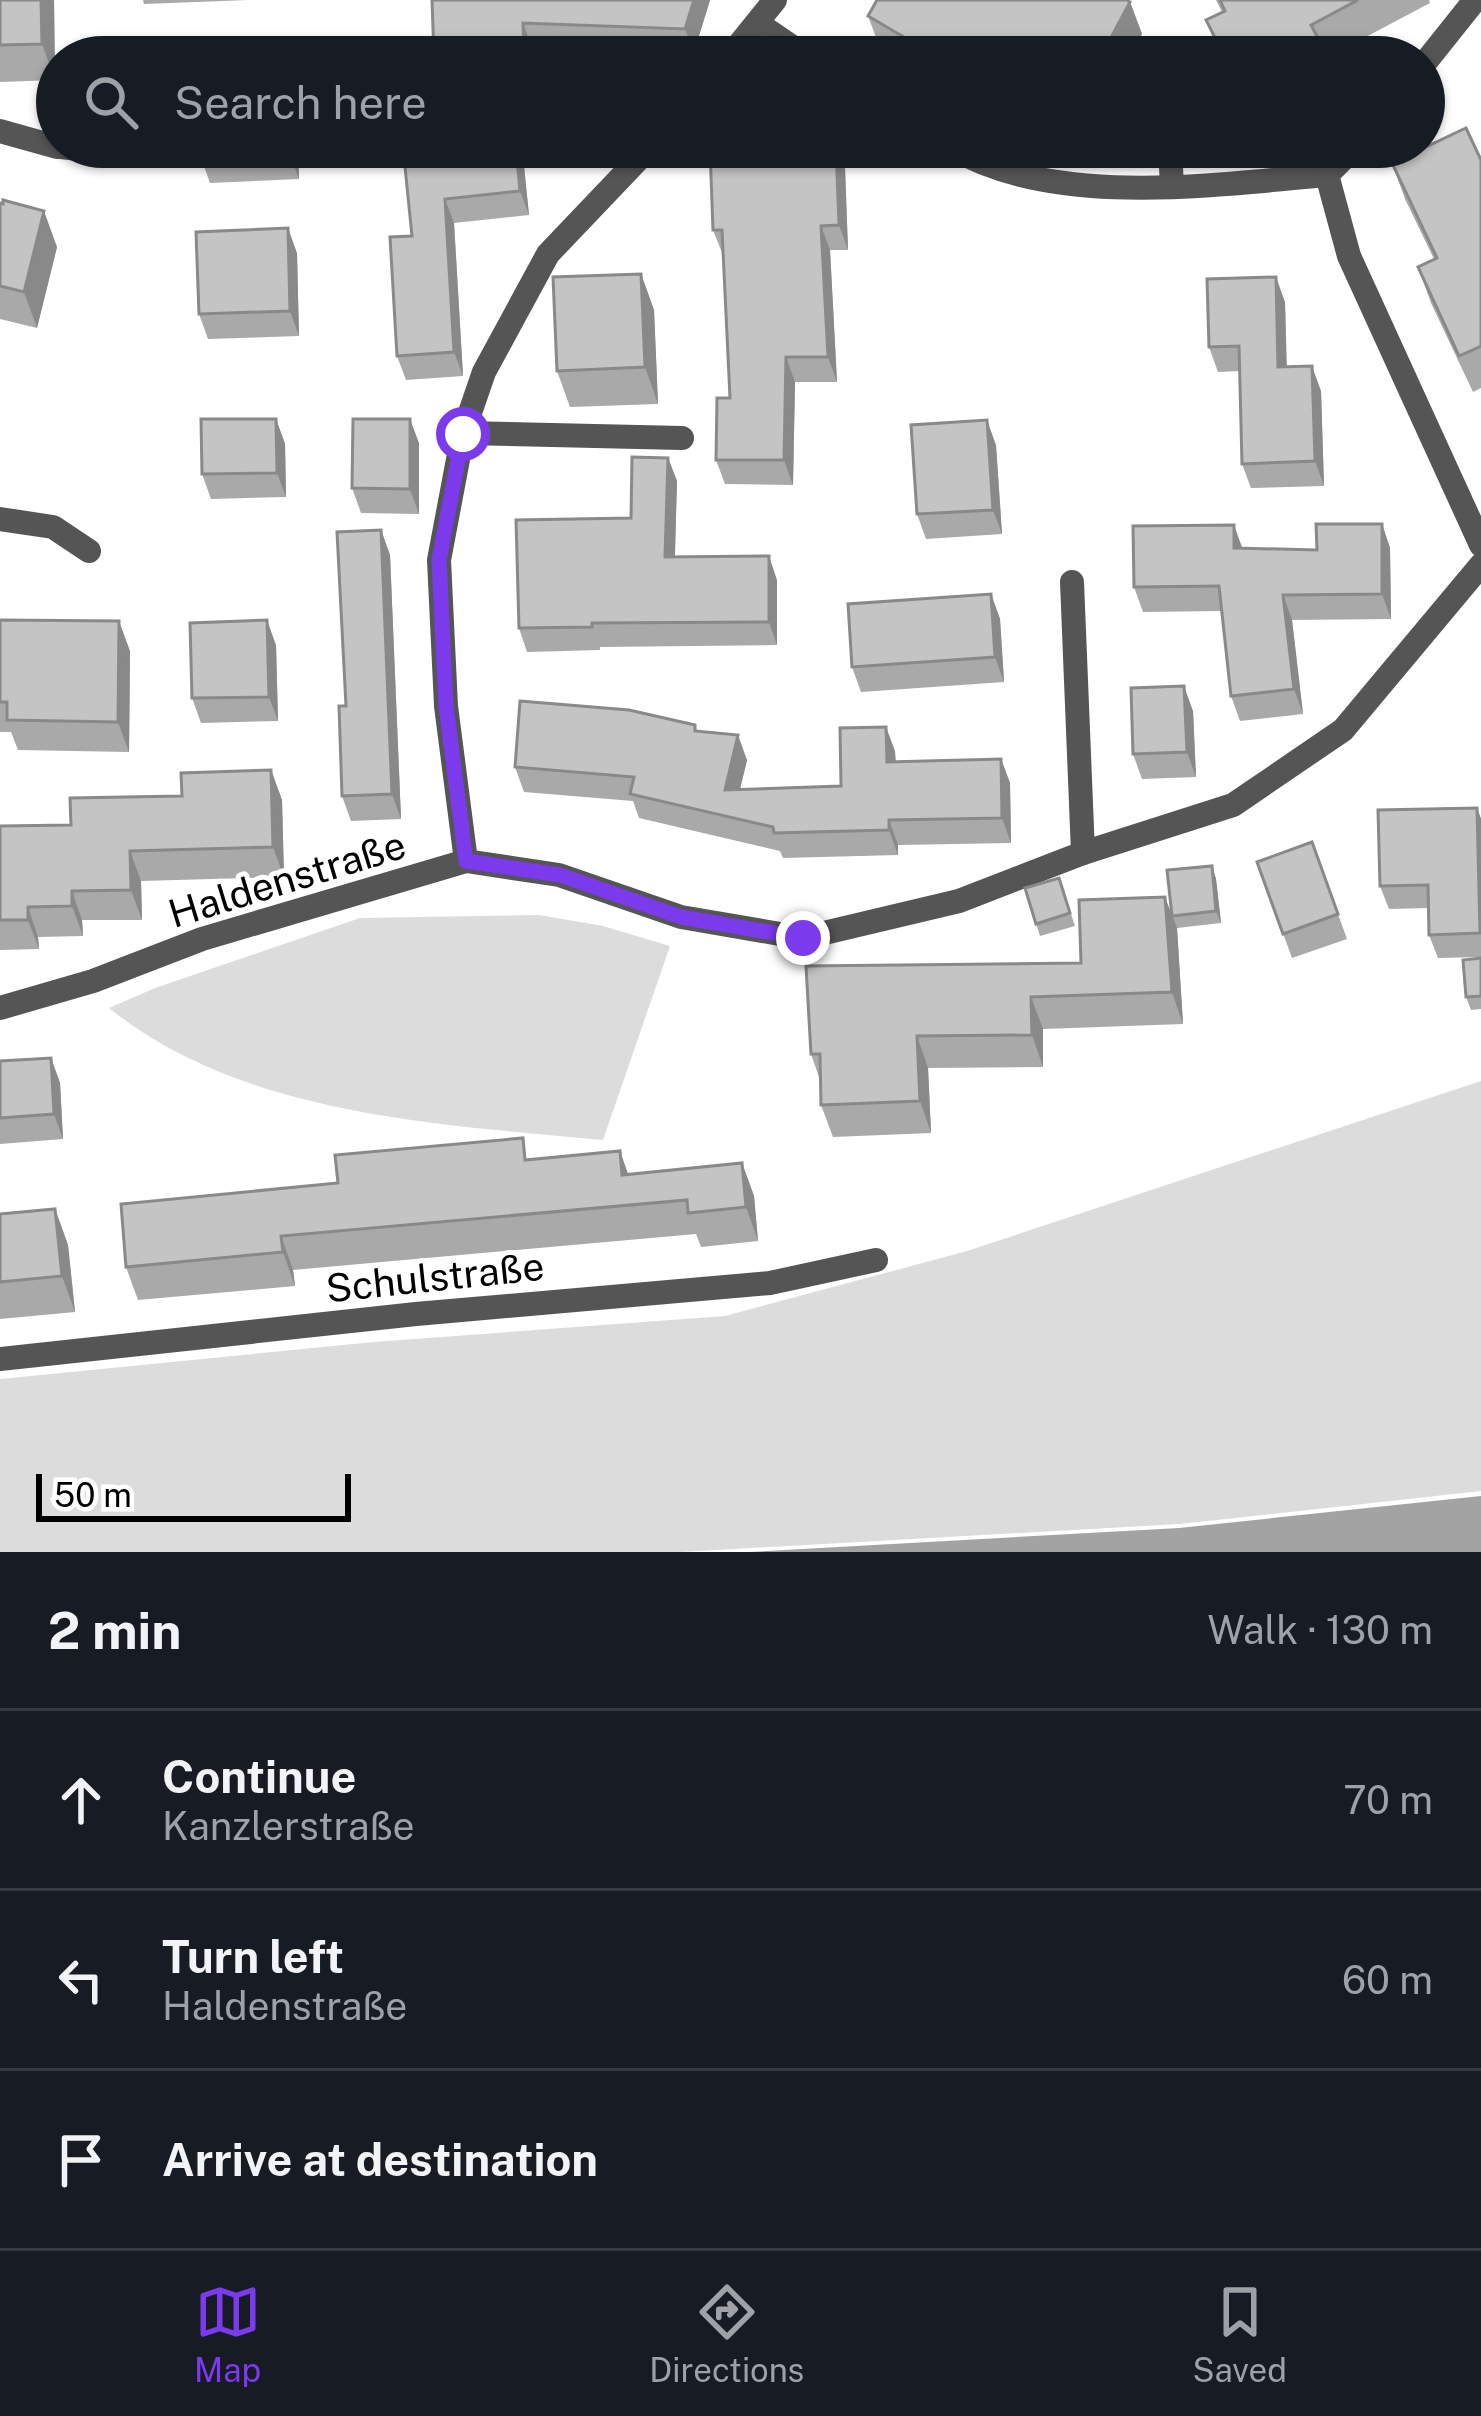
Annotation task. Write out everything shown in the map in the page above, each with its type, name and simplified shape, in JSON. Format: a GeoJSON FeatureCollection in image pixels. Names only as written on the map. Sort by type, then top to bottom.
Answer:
{"type":"FeatureCollection","features":[{"type":"Feature","properties":{"kind":"street"},"geometry":{"type":"LineString","coordinates":[[746,36],[775,0]]}},
{"type":"Feature","properties":{"kind":"street"},"geometry":{"type":"LineString","coordinates":[[1445,38],[1475,0]]}},
{"type":"Feature","properties":{"kind":"street"},"geometry":{"type":"LineString","coordinates":[[757,23],[776,36]]}},
{"type":"Feature","properties":{"kind":"street"},"geometry":{"type":"LineString","coordinates":[[0,131],[36,141]]}},
{"type":"Feature","properties":{"kind":"street"},"geometry":{"type":"LineString","coordinates":[[466,861],[446,706],[439,560],[463,434],[484,372],[548,254],[630,168]]}},
{"type":"Feature","properties":{"kind":"street"},"geometry":{"type":"LineString","coordinates":[[995,168],[1084,186],[1172,187],[1327,175],[1334,168]]}},
{"type":"Feature","properties":{"kind":"street"},"geometry":{"type":"LineString","coordinates":[[1171,168],[1172,187]]}},
{"type":"Feature","properties":{"kind":"street"},"geometry":{"type":"LineString","coordinates":[[1327,175],[1349,256],[1481,545]]}},
{"type":"Feature","properties":{"kind":"street"},"geometry":{"type":"LineString","coordinates":[[463,434],[682,438]]}},
{"type":"Feature","properties":{"kind":"street"},"geometry":{"type":"LineString","coordinates":[[0,519],[52,526],[88,551]]}},
{"type":"Feature","properties":{"kind":"street","name":"Haldenstraße"},"geometry":{"type":"LineString","coordinates":[[0,1008],[93,981],[202,940],[466,861],[560,875],[681,917],[803,938],[959,901],[1083,853],[1233,805],[1343,730],[1481,565]]}},
{"type":"Feature","properties":{"kind":"street"},"geometry":{"type":"LineString","coordinates":[[1072,582],[1083,853]]}},
{"type":"Feature","properties":{"kind":"street","name":"Schulstraße"},"geometry":{"type":"LineString","coordinates":[[0,1359],[416,1314],[770,1283],[876,1260]]}},
{"type":"Feature","properties":{"kind":"shaded area"},"geometry":{"type":"Polygon","coordinates":[[[539,915],[603,926],[670,946],[603,1140],[410,1120],[281,1093],[220,1072],[162,1044],[109,1008],[360,918],[539,915]]]}},
{"type":"Feature","properties":{"kind":"shaded area"},"geometry":{"type":"Polygon","coordinates":[[[1481,1081],[1481,1491],[1180,1524],[680,1552],[0,1552],[0,1379],[374,1342],[725,1316],[967,1251],[1481,1081]]]}},
{"type":"Feature","properties":{"kind":"shaded area"},"geometry":{"type":"Polygon","coordinates":[[[1481,1496],[1481,1552],[749,1552],[1179,1528],[1481,1496]]]}},
{"type":"Feature","properties":{"kind":"building"},"geometry":{"type":"Polygon","coordinates":[[[0,0],[41,0],[42,36],[36,36],[36,44],[0,45],[0,0]]]}},
{"type":"Feature","properties":{"kind":"building"},"geometry":{"type":"Polygon","coordinates":[[[432,0],[694,0],[685,29],[523,23],[523,36],[433,36],[432,0]]]}},
{"type":"Feature","properties":{"kind":"building"},"geometry":{"type":"Polygon","coordinates":[[[877,0],[1130,2],[1112,36],[902,36],[868,16],[877,0]]]}},
{"type":"Feature","properties":{"kind":"building"},"geometry":{"type":"Polygon","coordinates":[[[1220,0],[1358,0],[1311,25],[1317,36],[1214,36],[1206,20],[1225,11],[1220,0]]]}},
{"type":"Feature","properties":{"kind":"building"},"geometry":{"type":"Polygon","coordinates":[[[1466,128],[1481,160],[1481,346],[1459,356],[1418,267],[1437,258],[1394,168],[1445,168],[1445,138],[1466,128]]]}},
{"type":"Feature","properties":{"kind":"building"},"geometry":{"type":"Polygon","coordinates":[[[405,168],[518,168],[520,191],[445,199],[454,352],[397,356],[390,237],[412,236],[405,168]]]}},
{"type":"Feature","properties":{"kind":"building"},"geometry":{"type":"Polygon","coordinates":[[[711,168],[837,168],[839,225],[821,226],[828,357],[786,357],[784,460],[716,460],[717,398],[730,398],[722,230],[713,230],[711,168]]]}},
{"type":"Feature","properties":{"kind":"building"},"geometry":{"type":"Polygon","coordinates":[[[3,200],[44,211],[24,292],[0,286],[3,200]]]}},
{"type":"Feature","properties":{"kind":"building"},"geometry":{"type":"Polygon","coordinates":[[[288,228],[290,311],[199,314],[196,232],[288,228]]]}},
{"type":"Feature","properties":{"kind":"building"},"geometry":{"type":"Polygon","coordinates":[[[641,274],[645,367],[557,371],[553,277],[641,274]]]}},
{"type":"Feature","properties":{"kind":"building"},"geometry":{"type":"Polygon","coordinates":[[[1276,277],[1278,367],[1312,366],[1315,461],[1242,464],[1239,346],[1209,347],[1207,279],[1276,277]]]}},
{"type":"Feature","properties":{"kind":"building"},"geometry":{"type":"Polygon","coordinates":[[[201,419],[276,419],[277,473],[202,474],[201,419]]]}},
{"type":"Feature","properties":{"kind":"building"},"geometry":{"type":"Polygon","coordinates":[[[353,419],[410,419],[410,489],[352,488],[353,419]]]}},
{"type":"Feature","properties":{"kind":"building"},"geometry":{"type":"Polygon","coordinates":[[[987,420],[993,510],[917,514],[911,425],[987,420]]]}},
{"type":"Feature","properties":{"kind":"building"},"geometry":{"type":"Polygon","coordinates":[[[632,457],[668,458],[665,557],[769,556],[769,622],[519,628],[516,520],[631,518],[632,457]]]}},
{"type":"Feature","properties":{"kind":"building"},"geometry":{"type":"Polygon","coordinates":[[[1316,524],[1382,524],[1382,594],[1283,595],[1294,689],[1231,696],[1219,586],[1134,587],[1133,526],[1234,525],[1234,548],[1317,550],[1316,524]]]}},
{"type":"Feature","properties":{"kind":"building"},"geometry":{"type":"Polygon","coordinates":[[[381,530],[392,794],[342,796],[339,706],[346,706],[337,532],[381,530]]]}},
{"type":"Feature","properties":{"kind":"building"},"geometry":{"type":"Polygon","coordinates":[[[991,594],[995,657],[852,667],[848,604],[991,594]]]}},
{"type":"Feature","properties":{"kind":"building"},"geometry":{"type":"Polygon","coordinates":[[[0,620],[119,621],[118,722],[7,720],[7,702],[0,702],[0,620]]]}},
{"type":"Feature","properties":{"kind":"building"},"geometry":{"type":"Polygon","coordinates":[[[267,620],[269,697],[192,698],[190,623],[267,620]]]}},
{"type":"Feature","properties":{"kind":"building"},"geometry":{"type":"Polygon","coordinates":[[[1184,686],[1187,752],[1133,754],[1131,688],[1184,686]]]}},
{"type":"Feature","properties":{"kind":"building"},"geometry":{"type":"Polygon","coordinates":[[[520,701],[629,710],[695,725],[695,731],[738,735],[725,790],[841,786],[840,728],[886,727],[887,762],[1001,759],[1002,818],[889,820],[889,830],[774,833],[773,827],[630,794],[634,777],[515,767],[520,701]]]}},
{"type":"Feature","properties":{"kind":"building"},"geometry":{"type":"Polygon","coordinates":[[[271,770],[273,847],[130,851],[131,890],[72,891],[72,906],[28,907],[28,920],[0,920],[0,826],[71,825],[70,798],[182,796],[181,773],[271,770]]]}},
{"type":"Feature","properties":{"kind":"building"},"geometry":{"type":"Polygon","coordinates":[[[1477,808],[1480,933],[1429,935],[1428,885],[1380,886],[1378,810],[1477,808]]]}},
{"type":"Feature","properties":{"kind":"building"},"geometry":{"type":"Polygon","coordinates":[[[1312,842],[1338,914],[1283,934],[1257,862],[1312,842]]]}},
{"type":"Feature","properties":{"kind":"building"},"geometry":{"type":"Polygon","coordinates":[[[1212,866],[1216,911],[1172,916],[1167,870],[1212,866]]]}},
{"type":"Feature","properties":{"kind":"building"},"geometry":{"type":"Polygon","coordinates":[[[1059,878],[1070,913],[1036,924],[1025,888],[1059,878]]]}},
{"type":"Feature","properties":{"kind":"building"},"geometry":{"type":"Polygon","coordinates":[[[1165,897],[1172,992],[1031,997],[1032,1035],[917,1036],[920,1101],[821,1105],[820,1054],[811,1054],[806,966],[1081,963],[1079,900],[1165,897]]]}},
{"type":"Feature","properties":{"kind":"building"},"geometry":{"type":"Polygon","coordinates":[[[1481,958],[1481,996],[1466,997],[1463,960],[1481,958]]]}},
{"type":"Feature","properties":{"kind":"building"},"geometry":{"type":"Polygon","coordinates":[[[51,1058],[54,1114],[0,1118],[0,1061],[51,1058]]]}},
{"type":"Feature","properties":{"kind":"building"},"geometry":{"type":"Polygon","coordinates":[[[523,1138],[525,1160],[620,1151],[622,1175],[742,1163],[746,1207],[688,1213],[687,1200],[281,1236],[283,1252],[126,1267],[121,1204],[338,1183],[335,1155],[523,1138]]]}},
{"type":"Feature","properties":{"kind":"building"},"geometry":{"type":"Polygon","coordinates":[[[55,1209],[62,1276],[0,1282],[0,1214],[55,1209]]]}},
{"type":"Feature","properties":{"kind":"route"},"geometry":{"type":"LineString","coordinates":[[463,434],[439,560],[446,706],[466,861],[560,875],[681,917],[803,938]]}}]}
